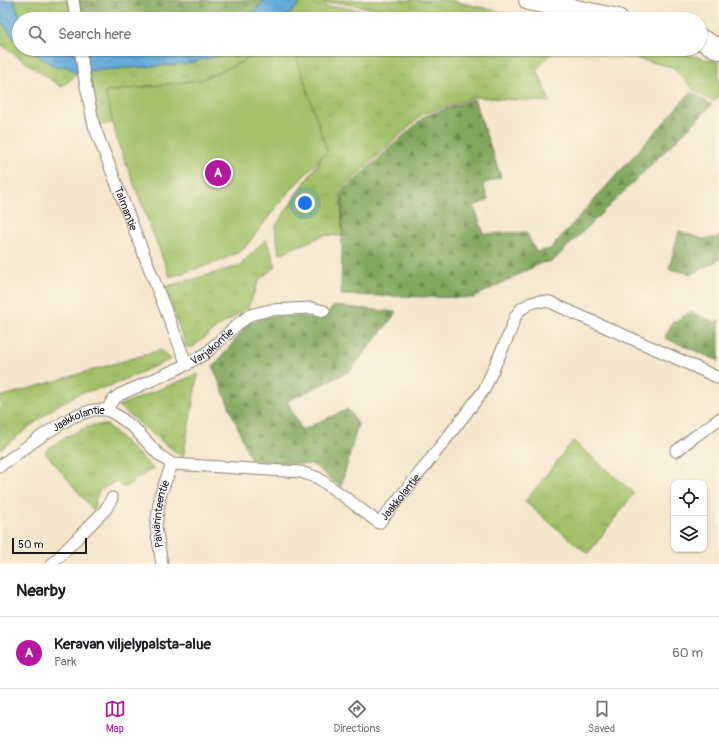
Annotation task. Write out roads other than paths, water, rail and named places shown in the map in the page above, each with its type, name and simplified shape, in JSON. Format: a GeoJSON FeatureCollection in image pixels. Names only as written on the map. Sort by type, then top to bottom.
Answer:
{"type":"FeatureCollection","features":[{"type":"Feature","properties":{"kind":"highway"},"geometry":{"type":"LineString","coordinates":[[529,0],[585,12]]}},
{"type":"Feature","properties":{"kind":"highway"},"geometry":{"type":"LineString","coordinates":[[707,39],[719,40]]}},
{"type":"Feature","properties":{"kind":"highway"},"geometry":{"type":"LineString","coordinates":[[707,42],[719,49]]}},
{"type":"Feature","properties":{"kind":"street"},"geometry":{"type":"LineString","coordinates":[[73,0],[75,12]]}},
{"type":"Feature","properties":{"kind":"street","name":"Talmantie"},"geometry":{"type":"LineString","coordinates":[[81,56],[94,126],[187,365]]}},
{"type":"Feature","properties":{"kind":"street","name":"Jaakkolantie"},"geometry":{"type":"LineString","coordinates":[[0,466],[43,435],[72,417],[93,410],[107,410],[118,416],[135,429],[158,454],[172,464],[301,472],[318,478],[379,523],[484,390],[510,332],[515,317],[521,309],[531,304],[540,301],[550,302],[719,378]]}},
{"type":"Feature","properties":{"kind":"street","name":"Varjakontie"},"geometry":{"type":"LineString","coordinates":[[107,410],[119,395],[187,365],[205,354],[238,324],[250,316],[270,310],[312,308],[324,311]]}},
{"type":"Feature","properties":{"kind":"street"},"geometry":{"type":"LineString","coordinates":[[676,451],[719,420]]}},
{"type":"Feature","properties":{"kind":"street","name":"Päivärinteentie"},"geometry":{"type":"LineString","coordinates":[[162,564],[156,527],[160,496],[172,464]]}},
{"type":"Feature","properties":{"kind":"street"},"geometry":{"type":"LineString","coordinates":[[52,564],[106,509],[112,498]]}},
{"type":"Feature","properties":{"kind":"water"},"geometry":{"type":"Polygon","coordinates":[[[0,0],[14,0],[18,12],[12,12],[12,36],[0,19],[0,0]]]}},
{"type":"Feature","properties":{"kind":"water"},"geometry":{"type":"Polygon","coordinates":[[[265,0],[302,0],[291,12],[254,12],[265,0]]]}},
{"type":"Feature","properties":{"kind":"water"},"geometry":{"type":"Polygon","coordinates":[[[39,56],[76,56],[78,74],[66,66],[56,67],[39,56]]]}},
{"type":"Feature","properties":{"kind":"water"},"geometry":{"type":"Polygon","coordinates":[[[86,56],[219,56],[185,64],[87,71],[86,56]]]}},
{"type":"Feature","properties":{"kind":"place","name":"Keravan viljelypalsta-alue"},"geometry":{"type":"Point","coordinates":[218,173]}}]}
